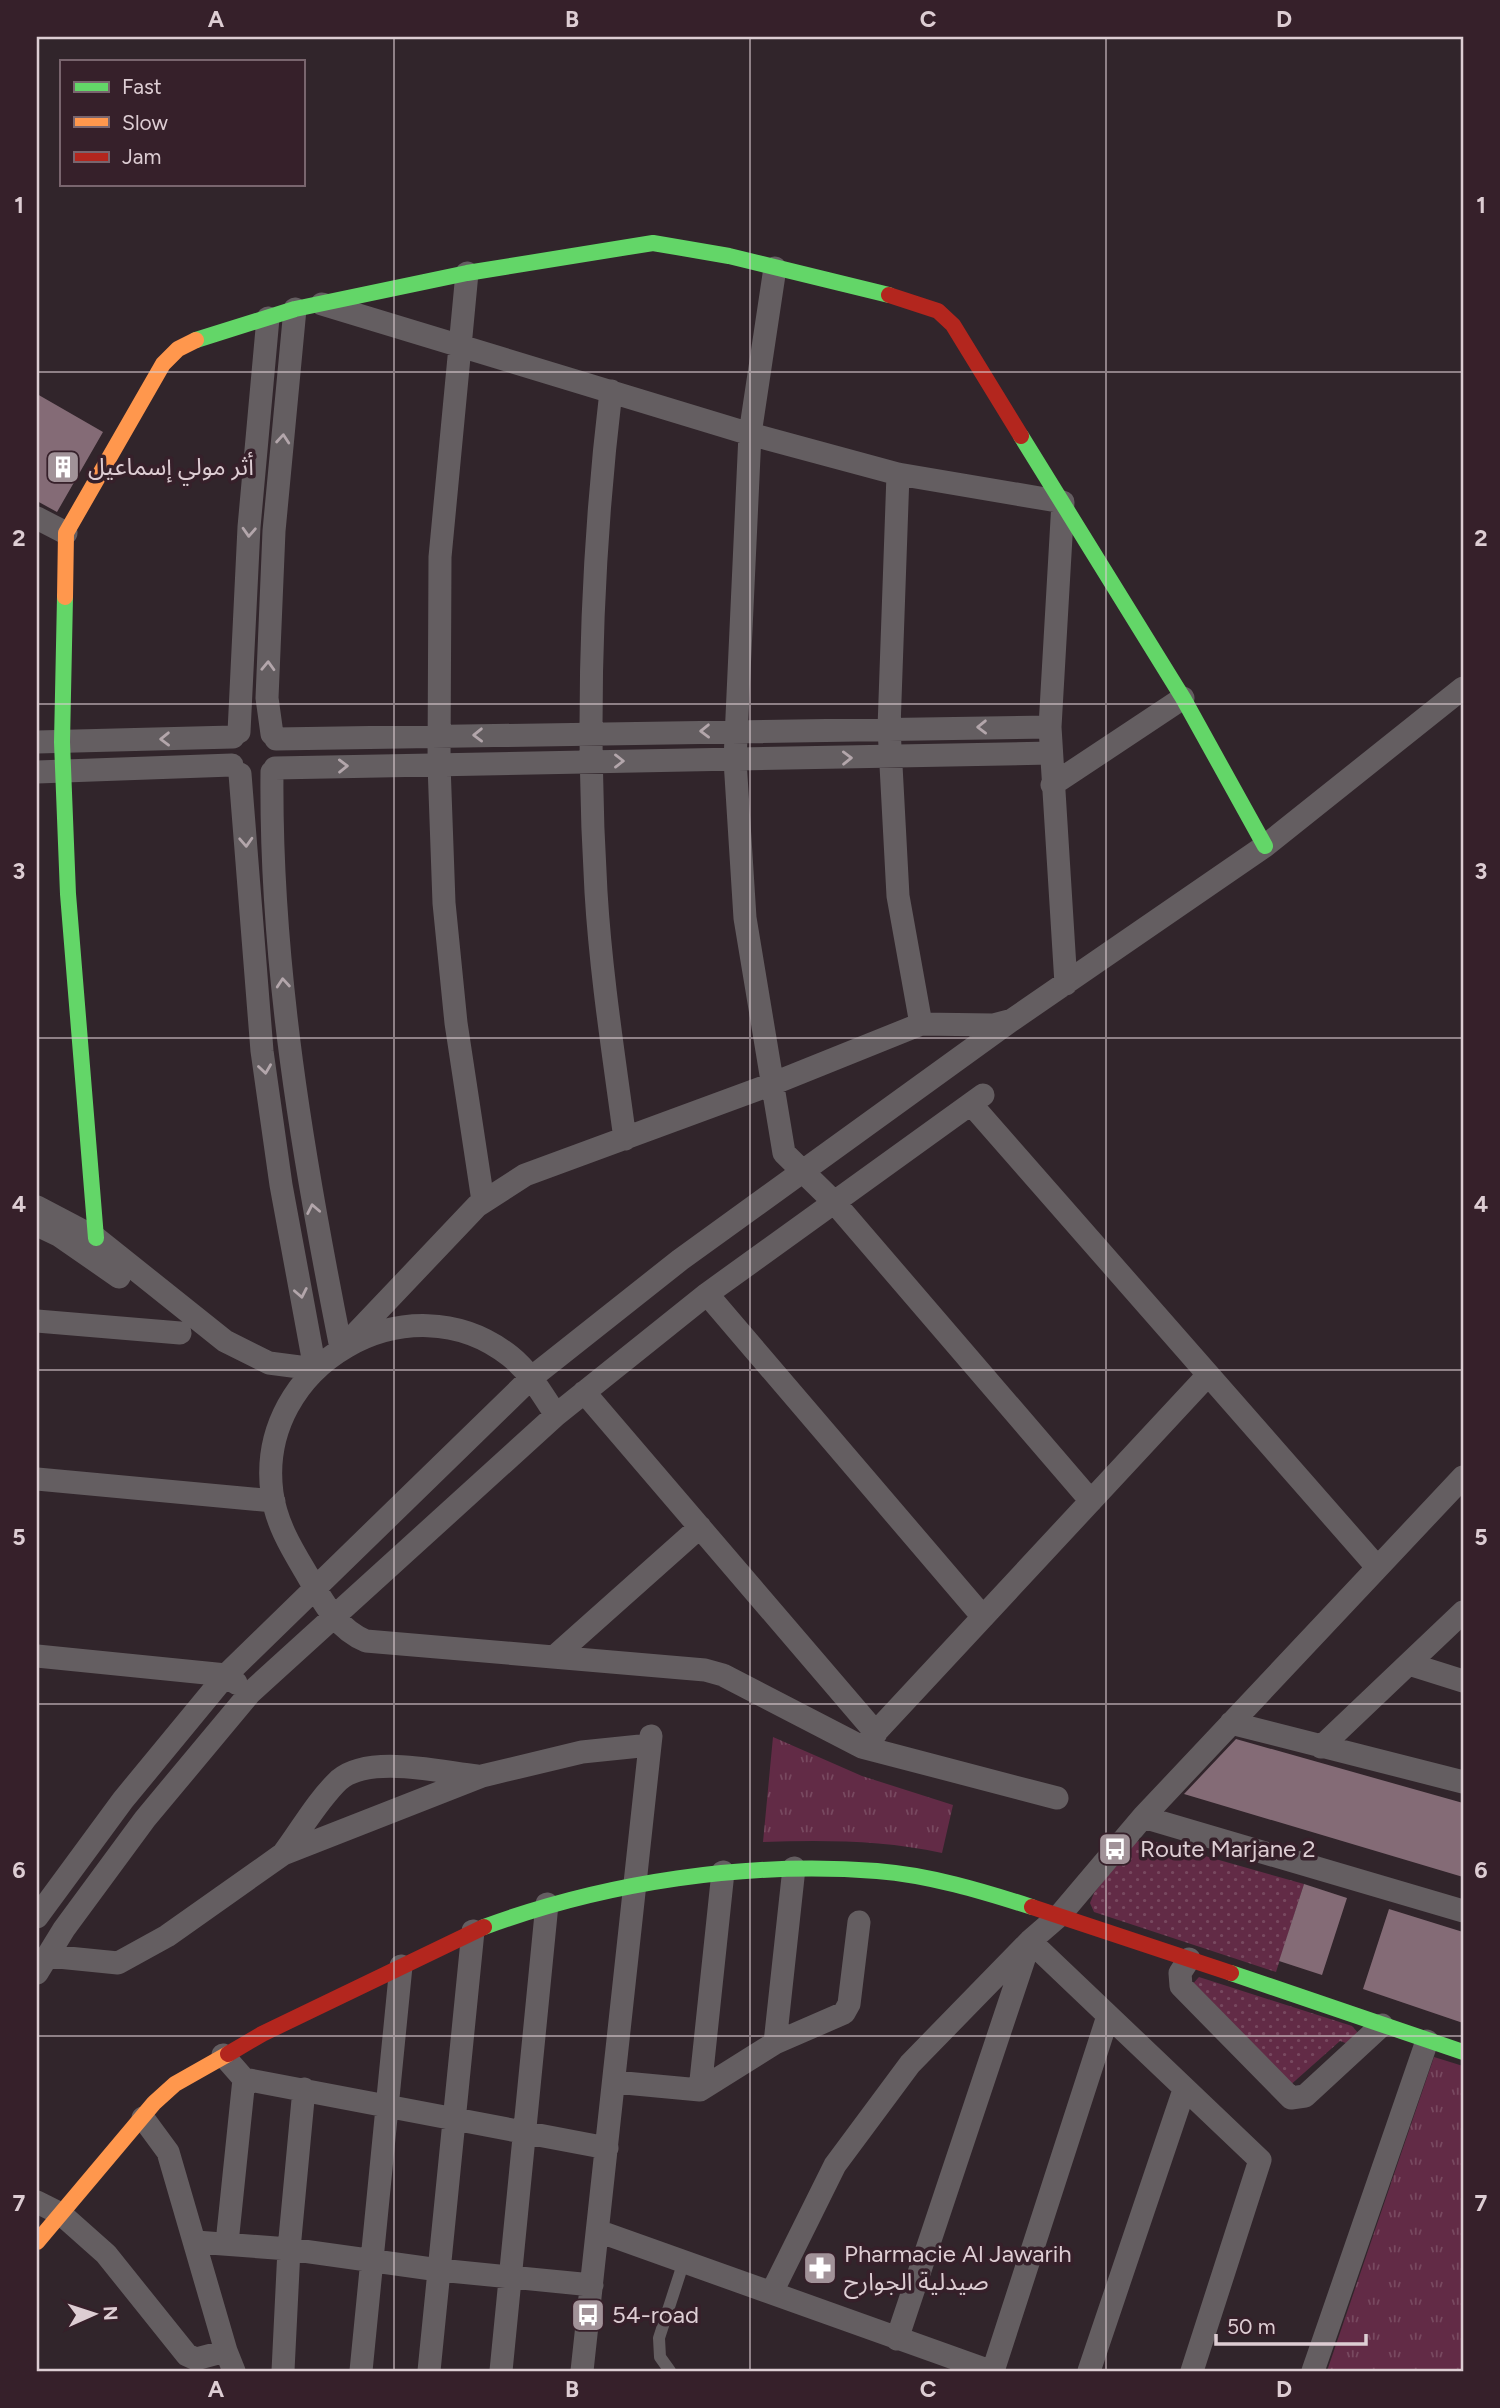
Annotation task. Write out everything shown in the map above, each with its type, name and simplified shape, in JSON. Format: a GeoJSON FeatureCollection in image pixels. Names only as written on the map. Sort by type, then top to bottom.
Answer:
{"type":"FeatureCollection","features":[{"type":"Feature","properties":{"kind":"street"},"geometry":{"type":"LineString","coordinates":[[96,1238],[68,894],[62,741],[66,533],[163,364],[178,349],[193,341],[319,303],[467,274],[653,243],[704,250],[925,305],[947,317],[1182,698],[1265,846]]}},
{"type":"Feature","properties":{"kind":"street"},"geometry":{"type":"LineString","coordinates":[[775,268],[750,434],[734,731],[745,918],[784,1153],[834,1202],[1091,1502]]}},
{"type":"Feature","properties":{"kind":"street"},"geometry":{"type":"LineString","coordinates":[[467,274],[440,557],[439,764],[444,903],[456,1023],[483,1201]]}},
{"type":"Feature","properties":{"kind":"street"},"geometry":{"type":"LineString","coordinates":[[319,303],[750,434],[898,474],[1063,502]]}},
{"type":"Feature","properties":{"kind":"street"},"geometry":{"type":"LineString","coordinates":[[295,309],[274,531],[267,698],[280,754],[273,770],[277,924],[288,1046],[307,1176],[343,1346]]}},
{"type":"Feature","properties":{"kind":"street"},"geometry":{"type":"LineString","coordinates":[[268,318],[249,527],[236,735],[229,751],[236,770],[262,1051],[281,1185],[315,1368]]}},
{"type":"Feature","properties":{"kind":"street"},"geometry":{"type":"LineString","coordinates":[[611,391],[598,496],[590,655],[590,761],[596,894],[606,1002],[625,1139]]}},
{"type":"Feature","properties":{"kind":"street"},"geometry":{"type":"LineString","coordinates":[[898,474],[890,758],[898,896],[921,1024]]}},
{"type":"Feature","properties":{"kind":"street"},"geometry":{"type":"LineString","coordinates":[[1063,502],[1050,727],[1066,984]]}},
{"type":"Feature","properties":{"kind":"street"},"geometry":{"type":"LineString","coordinates":[[37,518],[66,533]]}},
{"type":"Feature","properties":{"kind":"street"},"geometry":{"type":"LineString","coordinates":[[37,1917],[122,1800],[226,1675],[531,1378],[680,1260],[802,1171],[1012,1020],[1265,846],[1463,688]]}},
{"type":"Feature","properties":{"kind":"street"},"geometry":{"type":"LineString","coordinates":[[1052,785],[1182,698]]}},
{"type":"Feature","properties":{"kind":"street"},"geometry":{"type":"LineString","coordinates":[[37,742],[236,735],[259,727],[274,737],[1050,727]]}},
{"type":"Feature","properties":{"kind":"street"},"geometry":{"type":"LineString","coordinates":[[37,772],[236,770],[256,778],[273,770],[439,764],[890,758],[1051,753]]}},
{"type":"Feature","properties":{"kind":"street"},"geometry":{"type":"LineString","coordinates":[[1012,1020],[993,1025],[921,1024],[772,1084],[525,1175],[483,1201],[343,1346],[315,1368],[292,1398],[281,1421],[271,1470],[274,1501],[288,1544],[334,1618],[352,1635],[366,1641],[705,1671],[723,1675],[869,1740],[1057,1798]]}},
{"type":"Feature","properties":{"kind":"street"},"geometry":{"type":"LineString","coordinates":[[42,1964],[145,1819],[250,1693],[555,1415],[707,1294],[977,1100],[1208,1375],[1377,1567]]}},
{"type":"Feature","properties":{"kind":"street"},"geometry":{"type":"LineString","coordinates":[[37,1206],[96,1238],[225,1341],[269,1363],[315,1368]]}},
{"type":"Feature","properties":{"kind":"street"},"geometry":{"type":"LineString","coordinates":[[37,1226],[60,1236],[119,1277]]}},
{"type":"Feature","properties":{"kind":"street"},"geometry":{"type":"LineString","coordinates":[[707,1294],[983,1617]]}},
{"type":"Feature","properties":{"kind":"street"},"geometry":{"type":"LineString","coordinates":[[37,1321],[180,1333]]}},
{"type":"Feature","properties":{"kind":"street"},"geometry":{"type":"LineString","coordinates":[[343,1346],[392,1327],[442,1327],[490,1343],[510,1356],[531,1378],[555,1415]]}},
{"type":"Feature","properties":{"kind":"street"},"geometry":{"type":"LineString","coordinates":[[869,1740],[1208,1375]]}},
{"type":"Feature","properties":{"kind":"street"},"geometry":{"type":"LineString","coordinates":[[584,1392],[700,1527],[869,1740]]}},
{"type":"Feature","properties":{"kind":"street"},"geometry":{"type":"LineString","coordinates":[[772,2292],[835,2165],[910,2064],[1030,1941],[1060,1915],[1143,1817],[1463,1477]]}},
{"type":"Feature","properties":{"kind":"street"},"geometry":{"type":"LineString","coordinates":[[37,1479],[274,1501]]}},
{"type":"Feature","properties":{"kind":"street"},"geometry":{"type":"LineString","coordinates":[[554,1657],[700,1527]]}},
{"type":"Feature","properties":{"kind":"street"},"geometry":{"type":"LineString","coordinates":[[1321,1746],[1463,1612]]}},
{"type":"Feature","properties":{"kind":"street"},"geometry":{"type":"LineString","coordinates":[[37,1656],[226,1675],[250,1693]]}},
{"type":"Feature","properties":{"kind":"street"},"geometry":{"type":"LineString","coordinates":[[1409,1664],[1463,1681]]}},
{"type":"Feature","properties":{"kind":"street"},"geometry":{"type":"LineString","coordinates":[[1231,1723],[1463,1782]]}},
{"type":"Feature","properties":{"kind":"street"},"geometry":{"type":"LineString","coordinates":[[42,1964],[118,1963],[167,1936],[283,1854],[482,1776],[582,1752],[651,1741],[582,2371]]}},
{"type":"Feature","properties":{"kind":"street"},"geometry":{"type":"LineString","coordinates":[[283,1854],[322,1800],[340,1780],[355,1770],[378,1766],[482,1776]]}},
{"type":"Feature","properties":{"kind":"street"},"geometry":{"type":"LineString","coordinates":[[1143,1817],[1463,1911]]}},
{"type":"Feature","properties":{"kind":"street"},"geometry":{"type":"LineString","coordinates":[[775,2043],[794,1868]]}},
{"type":"Feature","properties":{"kind":"street"},"geometry":{"type":"LineString","coordinates":[[37,2242],[154,2102],[175,2084],[223,2055],[473,1931],[547,1904],[723,1872],[794,1868],[879,1871],[933,1879],[1060,1915],[1463,2052]]}},
{"type":"Feature","properties":{"kind":"street"},"geometry":{"type":"LineString","coordinates":[[700,2090],[723,1872]]}},
{"type":"Feature","properties":{"kind":"street"},"geometry":{"type":"LineString","coordinates":[[501,2371],[547,1904]]}},
{"type":"Feature","properties":{"kind":"street"},"geometry":{"type":"LineString","coordinates":[[614,2082],[700,2090],[775,2043],[844,2012],[849,2004],[859,1922]]}},
{"type":"Feature","properties":{"kind":"street"},"geometry":{"type":"LineString","coordinates":[[429,2371],[473,1931]]}},
{"type":"Feature","properties":{"kind":"street"},"geometry":{"type":"LineString","coordinates":[[1030,1941],[1260,2160],[1192,2371]]}},
{"type":"Feature","properties":{"kind":"street"},"geometry":{"type":"LineString","coordinates":[[897,2339],[1030,1941]]}},
{"type":"Feature","properties":{"kind":"street"},"geometry":{"type":"LineString","coordinates":[[1189,1959],[1180,1973],[1181,1986],[1291,2098],[1305,2096],[1382,2025]]}},
{"type":"Feature","properties":{"kind":"street"},"geometry":{"type":"LineString","coordinates":[[361,2371],[401,1966]]}},
{"type":"Feature","properties":{"kind":"street"},"geometry":{"type":"LineString","coordinates":[[598,2231],[992,2371],[1108,2016]]}},
{"type":"Feature","properties":{"kind":"street"},"geometry":{"type":"LineString","coordinates":[[1313,2371],[1427,2040]]}},
{"type":"Feature","properties":{"kind":"street"},"geometry":{"type":"LineString","coordinates":[[223,2055],[244,2079],[525,2130],[607,2148]]}},
{"type":"Feature","properties":{"kind":"street"},"geometry":{"type":"LineString","coordinates":[[227,2243],[244,2079]]}},
{"type":"Feature","properties":{"kind":"street"},"geometry":{"type":"LineString","coordinates":[[283,2371],[289,2249],[304,2089]]}},
{"type":"Feature","properties":{"kind":"street"},"geometry":{"type":"LineString","coordinates":[[1089,2371],[1184,2090]]}},
{"type":"Feature","properties":{"kind":"street"},"geometry":{"type":"LineString","coordinates":[[37,2202],[61,2214],[120,2268],[187,2355],[196,2359],[230,2361],[168,2152],[143,2118]]}},
{"type":"Feature","properties":{"kind":"street"},"geometry":{"type":"LineString","coordinates":[[196,2242],[289,2249],[439,2270],[592,2285]]}},
{"type":"Feature","properties":{"kind":"lane"},"geometry":{"type":"LineString","coordinates":[[670,2371],[660,2357],[659,2338],[684,2261]]}},
{"type":"Feature","properties":{"kind":"green space"},"geometry":{"type":"Polygon","coordinates":[[[773,1737],[862,1776],[953,1805],[942,1853],[853,1842],[763,1842],[773,1737]]]}},
{"type":"Feature","properties":{"kind":"green space"},"geometry":{"type":"Polygon","coordinates":[[[1145,1839],[1304,1884],[1276,1972],[1094,1912],[1090,1903],[1094,1893],[1133,1843],[1145,1839]]]}},
{"type":"Feature","properties":{"kind":"green space"},"geometry":{"type":"Polygon","coordinates":[[[1199,1977],[1352,2026],[1359,2034],[1351,2045],[1340,2041],[1287,2088],[1189,1988],[1199,1977]]]}},
{"type":"Feature","properties":{"kind":"green space"},"geometry":{"type":"Polygon","coordinates":[[[1434,2057],[1463,2066],[1463,2371],[1327,2371],[1434,2057]]]}},
{"type":"Feature","properties":{"kind":"building","name":"أثر مولي إسماعيل"},"geometry":{"type":"Polygon","coordinates":[[[37,394],[103,432],[57,512],[37,501],[37,394]]]}},
{"type":"Feature","properties":{"kind":"building"},"geometry":{"type":"Polygon","coordinates":[[[1236,1739],[1463,1803],[1463,1877],[1184,1794],[1236,1739]]]}},
{"type":"Feature","properties":{"kind":"building"},"geometry":{"type":"Polygon","coordinates":[[[1304,1884],[1347,1898],[1322,1975],[1279,1961],[1304,1884]]]}},
{"type":"Feature","properties":{"kind":"building"},"geometry":{"type":"Polygon","coordinates":[[[1389,1909],[1463,1932],[1463,2023],[1363,1989],[1389,1909]]]}},
{"type":"Feature","properties":{"kind":"traffic: fast"},"geometry":{"type":"LineString","coordinates":[[196,340],[295,309],[467,273],[653,243],[729,256],[889,295]]}},
{"type":"Feature","properties":{"kind":"traffic: fast"},"geometry":{"type":"LineString","coordinates":[[1021,436],[1183,698],[1265,846]]}},
{"type":"Feature","properties":{"kind":"traffic: fast"},"geometry":{"type":"LineString","coordinates":[[65,597],[62,742],[68,894],[96,1238]]}},
{"type":"Feature","properties":{"kind":"traffic: fast"},"geometry":{"type":"LineString","coordinates":[[484,1927],[531,1911],[628,1887],[678,1878],[778,1869],[897,1873],[955,1884],[1032,1907]]}},
{"type":"Feature","properties":{"kind":"traffic: fast"},"geometry":{"type":"LineString","coordinates":[[1231,1973],[1463,2052]]}},
{"type":"Feature","properties":{"kind":"traffic: slow"},"geometry":{"type":"LineString","coordinates":[[65,597],[66,533],[163,364],[178,349],[196,340]]}},
{"type":"Feature","properties":{"kind":"traffic: slow"},"geometry":{"type":"LineString","coordinates":[[37,2242],[154,2103],[175,2084],[228,2054]]}},
{"type":"Feature","properties":{"kind":"traffic: jam"},"geometry":{"type":"LineString","coordinates":[[889,295],[938,311],[953,325],[1021,436]]}},
{"type":"Feature","properties":{"kind":"traffic: jam"},"geometry":{"type":"LineString","coordinates":[[1032,1907],[1231,1973]]}},
{"type":"Feature","properties":{"kind":"traffic: jam"},"geometry":{"type":"LineString","coordinates":[[228,2054],[262,2034],[484,1927]]}},
{"type":"Feature","properties":{"kind":"place","name":"أثر مولي إسماعيل"},"geometry":{"type":"Point","coordinates":[63,467]}},
{"type":"Feature","properties":{"kind":"place","name":"Route Marjane 2"},"geometry":{"type":"Point","coordinates":[1115,1849]}},
{"type":"Feature","properties":{"kind":"place","name":"Pharmacie Al Jawarih صيدلية الجوارح"},"geometry":{"type":"Point","coordinates":[820,2268]}},
{"type":"Feature","properties":{"kind":"place","name":"54-road"},"geometry":{"type":"Point","coordinates":[588,2315]}}]}
